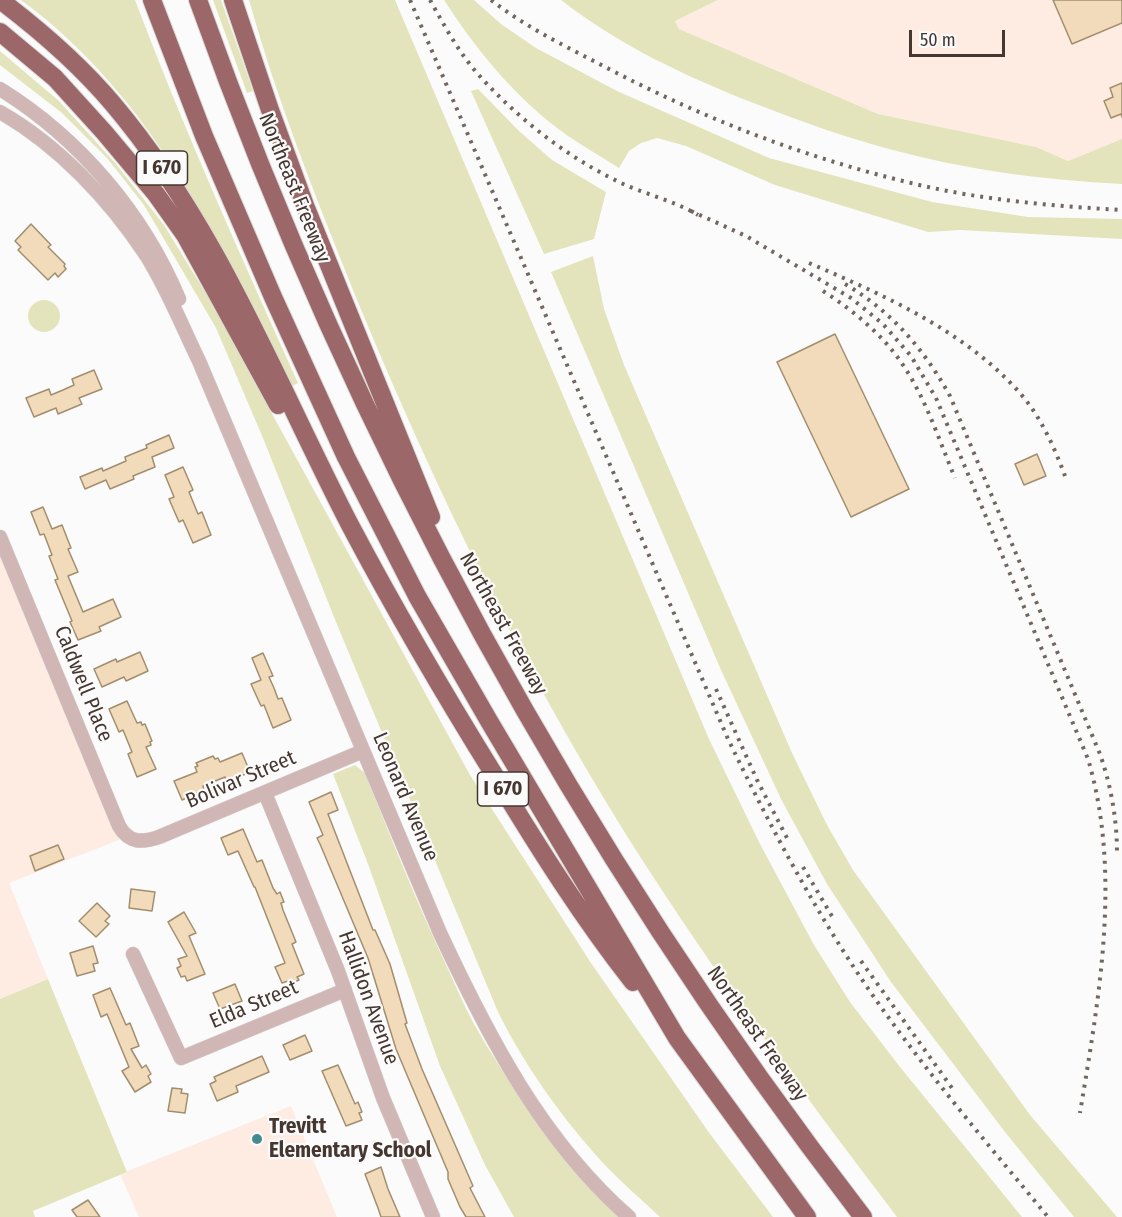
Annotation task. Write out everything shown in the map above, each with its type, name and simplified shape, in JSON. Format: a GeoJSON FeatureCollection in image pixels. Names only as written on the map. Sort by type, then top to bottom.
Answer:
{"type":"FeatureCollection","features":[{"type":"Feature","properties":{"kind":"highway","name":"I 670"},"geometry":{"type":"LineString","coordinates":[[0,0],[72,60],[113,103],[156,158],[199,223],[235,290],[351,526],[452,707],[533,838],[599,938],[677,1038],[807,1217]]}},
{"type":"Feature","properties":{"kind":"highway"},"geometry":{"type":"LineString","coordinates":[[152,0],[204,136],[273,297],[346,457],[417,596],[483,712],[677,1038]]}},
{"type":"Feature","properties":{"kind":"highway","name":"Northeast Freeway"},"geometry":{"type":"LineString","coordinates":[[198,0],[253,149],[342,356],[406,491],[474,621],[556,766],[680,962],[744,1056],[863,1217]]}},
{"type":"Feature","properties":{"kind":"highway"},"geometry":{"type":"LineString","coordinates":[[232,0],[306,208],[474,621]]}},
{"type":"Feature","properties":{"kind":"highway"},"geometry":{"type":"LineString","coordinates":[[0,32],[55,78],[156,194],[185,236],[302,451],[351,526]]}},
{"type":"Feature","properties":{"kind":"street","name":"Leonard Avenue"},"geometry":{"type":"LineString","coordinates":[[0,89],[58,131],[96,169],[131,213],[172,282],[199,361]]}},
{"type":"Feature","properties":{"kind":"street","name":"Leonard Avenue"},"geometry":{"type":"LineString","coordinates":[[0,112],[48,145],[82,176],[146,255],[199,361],[440,933],[498,1051],[521,1088],[571,1155],[628,1217]]}},
{"type":"Feature","properties":{"kind":"street","name":"Caldwell Place"},"geometry":{"type":"LineString","coordinates":[[0,537],[119,826],[126,837],[134,840]]}},
{"type":"Feature","properties":{"kind":"street","name":"Bolivar Street"},"geometry":{"type":"LineString","coordinates":[[134,840],[147,841],[159,837],[363,751]]}},
{"type":"Feature","properties":{"kind":"street","name":"Hallidon Avenue"},"geometry":{"type":"LineString","coordinates":[[265,793],[345,990],[383,1098],[433,1217]]}},
{"type":"Feature","properties":{"kind":"street","name":"Elda Street"},"geometry":{"type":"LineString","coordinates":[[133,954],[181,1058],[345,990]]}},
{"type":"Feature","properties":{"kind":"shaded area"},"geometry":{"type":"Polygon","coordinates":[[[718,0],[1122,0],[1122,139],[1068,161],[1036,147],[878,114],[679,29],[675,21],[718,0]]]}},
{"type":"Feature","properties":{"kind":"shaded area"},"geometry":{"type":"Polygon","coordinates":[[[0,529],[129,836],[9,883],[48,979],[0,999],[0,529]]]}},
{"type":"Feature","properties":{"kind":"shaded area","name":"Trevitt Elementary School"},"geometry":{"type":"Polygon","coordinates":[[[291,1106],[337,1217],[139,1217],[120,1174],[291,1106]]]}},
{"type":"Feature","properties":{"kind":"green space"},"geometry":{"type":"Polygon","coordinates":[[[21,0],[135,0],[193,145],[298,383],[292,386],[210,228],[146,127],[109,81],[67,38],[21,0]]]}},
{"type":"Feature","properties":{"kind":"green space"},"geometry":{"type":"Polygon","coordinates":[[[213,0],[221,0],[253,91],[247,93],[213,0]]]}},
{"type":"Feature","properties":{"kind":"green space"},"geometry":{"type":"Polygon","coordinates":[[[249,0],[395,0],[709,739],[760,844],[814,945],[850,1002],[1022,1217],[897,1217],[770,1047],[650,872],[607,803],[526,662],[419,444],[355,295],[312,185],[272,75],[249,0]]]}},
{"type":"Feature","properties":{"kind":"green space"},"geometry":{"type":"Polygon","coordinates":[[[444,0],[474,0],[501,24],[536,48],[617,91],[769,158],[932,202],[1028,217],[1122,219],[1122,239],[961,230],[928,232],[775,185],[686,146],[657,138],[641,143],[629,151],[619,168],[549,122],[515,91],[484,56],[444,0]]]}},
{"type":"Feature","properties":{"kind":"green space"},"geometry":{"type":"Polygon","coordinates":[[[561,0],[718,0],[675,21],[679,29],[878,114],[1036,147],[1068,161],[1122,139],[1122,184],[1034,177],[946,163],[839,134],[756,104],[655,59],[583,17],[561,0]]]}},
{"type":"Feature","properties":{"kind":"green space"},"geometry":{"type":"Polygon","coordinates":[[[0,51],[59,101],[116,164],[164,225],[208,297],[470,775],[591,963],[710,1134],[773,1217],[660,1217],[588,1146],[532,1072],[498,1012],[216,328],[144,205],[107,158],[62,113],[0,65],[0,51]]]}},
{"type":"Feature","properties":{"kind":"green space"},"geometry":{"type":"Polygon","coordinates":[[[478,89],[519,131],[552,160],[606,192],[594,239],[544,254],[471,91],[478,89]]]}},
{"type":"Feature","properties":{"kind":"green space"},"geometry":{"type":"Polygon","coordinates":[[[593,256],[604,309],[624,365],[792,753],[827,825],[853,870],[1030,1115],[1117,1217],[1074,1217],[1005,1132],[891,982],[827,884],[781,799],[721,670],[551,272],[593,256]]]}},
{"type":"Feature","properties":{"kind":"green space"},"geometry":{"type":"Polygon","coordinates":[[[44,300],[56,304],[60,316],[56,328],[44,332],[32,328],[28,316],[32,304],[44,300]]]}},
{"type":"Feature","properties":{"kind":"green space"},"geometry":{"type":"Polygon","coordinates":[[[355,765],[365,773],[425,919],[463,1003],[489,1050],[540,1125],[619,1217],[514,1217],[485,1165],[440,1066],[368,864],[333,774],[355,765]]]}},
{"type":"Feature","properties":{"kind":"green space"},"geometry":{"type":"Polygon","coordinates":[[[48,979],[127,1172],[33,1211],[35,1217],[0,1217],[0,999],[48,979]]]}},
{"type":"Feature","properties":{"kind":"building"},"geometry":{"type":"Polygon","coordinates":[[[1053,0],[1122,0],[1122,23],[1072,44],[1053,0]]]}},
{"type":"Feature","properties":{"kind":"building"},"geometry":{"type":"Polygon","coordinates":[[[1122,83],[1122,117],[1121,114],[1111,118],[1104,101],[1113,97],[1110,88],[1122,83]]]}},
{"type":"Feature","properties":{"kind":"building"},"geometry":{"type":"Polygon","coordinates":[[[31,224],[51,245],[48,247],[65,264],[66,269],[58,277],[55,273],[48,280],[18,250],[21,247],[15,241],[31,224]]]}},
{"type":"Feature","properties":{"kind":"building"},"geometry":{"type":"Polygon","coordinates":[[[835,334],[909,489],[851,517],[777,362],[835,334]]]}},
{"type":"Feature","properties":{"kind":"building"},"geometry":{"type":"Polygon","coordinates":[[[94,370],[102,389],[79,398],[82,404],[58,414],[56,408],[34,417],[26,398],[49,389],[51,395],[74,385],[72,379],[94,370]]]}},
{"type":"Feature","properties":{"kind":"building"},"geometry":{"type":"Polygon","coordinates":[[[169,435],[174,448],[152,457],[155,467],[110,489],[106,480],[85,489],[80,477],[102,468],[103,471],[126,461],[125,457],[169,435]]]}},
{"type":"Feature","properties":{"kind":"building"},"geometry":{"type":"Polygon","coordinates":[[[1037,454],[1046,476],[1024,485],[1015,464],[1037,454]]]}},
{"type":"Feature","properties":{"kind":"building"},"geometry":{"type":"Polygon","coordinates":[[[183,467],[193,490],[189,492],[198,514],[202,512],[211,535],[193,543],[183,520],[179,522],[169,499],[174,497],[165,475],[183,467]]]}},
{"type":"Feature","properties":{"kind":"building"},"geometry":{"type":"Polygon","coordinates":[[[43,507],[52,529],[62,525],[71,548],[68,549],[78,572],[68,576],[83,612],[113,599],[121,617],[99,627],[101,631],[78,640],[55,580],[58,579],[49,556],[52,555],[44,534],[40,535],[31,512],[43,507]]]}},
{"type":"Feature","properties":{"kind":"building"},"geometry":{"type":"Polygon","coordinates":[[[140,652],[148,671],[126,681],[124,677],[102,687],[94,669],[140,652]]]}},
{"type":"Feature","properties":{"kind":"building"},"geometry":{"type":"Polygon","coordinates":[[[263,653],[273,676],[269,677],[278,699],[282,698],[291,720],[273,728],[264,705],[261,706],[251,684],[261,680],[252,658],[263,653]]]}},
{"type":"Feature","properties":{"kind":"building"},"geometry":{"type":"Polygon","coordinates":[[[127,701],[137,723],[145,724],[152,741],[151,745],[146,747],[156,769],[137,777],[128,754],[132,752],[123,730],[119,732],[109,709],[127,701]]]}},
{"type":"Feature","properties":{"kind":"building"},"geometry":{"type":"Polygon","coordinates":[[[242,753],[250,772],[227,782],[225,777],[203,786],[204,790],[182,800],[174,781],[197,772],[196,763],[213,756],[220,762],[242,753]]]}},
{"type":"Feature","properties":{"kind":"building"},"geometry":{"type":"Polygon","coordinates":[[[331,792],[338,810],[328,814],[373,930],[390,964],[407,1023],[405,1024],[422,1069],[473,1186],[470,1188],[485,1217],[466,1217],[460,1207],[448,1179],[448,1172],[396,1049],[368,958],[317,838],[323,835],[309,802],[331,792]]]}},
{"type":"Feature","properties":{"kind":"building"},"geometry":{"type":"Polygon","coordinates":[[[243,829],[257,862],[262,860],[273,888],[277,894],[280,892],[284,902],[281,903],[283,910],[296,942],[292,944],[304,974],[297,977],[299,980],[290,984],[288,981],[282,983],[275,967],[285,963],[238,851],[228,855],[221,838],[243,829]]]}},
{"type":"Feature","properties":{"kind":"building"},"geometry":{"type":"Polygon","coordinates":[[[58,845],[64,859],[35,871],[30,856],[58,845]]]}},
{"type":"Feature","properties":{"kind":"building"},"geometry":{"type":"Polygon","coordinates":[[[131,889],[155,892],[152,911],[129,908],[131,889]]]}},
{"type":"Feature","properties":{"kind":"building"},"geometry":{"type":"Polygon","coordinates":[[[97,903],[110,916],[105,921],[109,924],[96,937],[79,921],[97,903]]]}},
{"type":"Feature","properties":{"kind":"building"},"geometry":{"type":"Polygon","coordinates":[[[184,912],[196,933],[189,936],[205,974],[187,981],[185,976],[181,977],[177,968],[181,966],[178,959],[187,956],[168,922],[184,912]]]}},
{"type":"Feature","properties":{"kind":"building"},"geometry":{"type":"Polygon","coordinates":[[[93,946],[98,963],[93,964],[95,971],[77,976],[70,953],[93,946]]]}},
{"type":"Feature","properties":{"kind":"building"},"geometry":{"type":"Polygon","coordinates":[[[235,984],[242,1001],[220,1009],[213,993],[235,984]]]}},
{"type":"Feature","properties":{"kind":"building"},"geometry":{"type":"Polygon","coordinates":[[[110,988],[126,1025],[130,1023],[139,1046],[131,1049],[142,1068],[146,1065],[151,1074],[148,1076],[151,1082],[135,1092],[122,1071],[129,1067],[107,1014],[101,1017],[93,995],[110,988]]]}},
{"type":"Feature","properties":{"kind":"building"},"geometry":{"type":"Polygon","coordinates":[[[305,1035],[312,1051],[290,1060],[283,1045],[305,1035]]]}},
{"type":"Feature","properties":{"kind":"building"},"geometry":{"type":"Polygon","coordinates":[[[262,1056],[269,1072],[236,1086],[238,1092],[217,1101],[210,1084],[216,1081],[214,1077],[262,1056]]]}},
{"type":"Feature","properties":{"kind":"building"},"geometry":{"type":"Polygon","coordinates":[[[338,1065],[355,1104],[358,1102],[362,1112],[359,1113],[362,1120],[346,1126],[322,1071],[338,1065]]]}},
{"type":"Feature","properties":{"kind":"building"},"geometry":{"type":"Polygon","coordinates":[[[172,1088],[182,1089],[181,1093],[188,1094],[185,1113],[168,1111],[172,1088]]]}},
{"type":"Feature","properties":{"kind":"building"},"geometry":{"type":"Polygon","coordinates":[[[381,1167],[400,1217],[381,1217],[365,1174],[381,1167]]]}},
{"type":"Feature","properties":{"kind":"building"},"geometry":{"type":"Polygon","coordinates":[[[88,1200],[100,1217],[77,1217],[72,1210],[88,1200]]]}},
{"type":"Feature","properties":{"kind":"railway"},"geometry":{"type":"LineString","coordinates":[[410,0],[728,739],[780,843],[838,943],[881,1007],[942,1087],[1048,1217]]}},
{"type":"Feature","properties":{"kind":"railway"},"geometry":{"type":"LineString","coordinates":[[430,0],[470,65],[524,120],[597,171],[698,215]]}},
{"type":"Feature","properties":{"kind":"railway"},"geometry":{"type":"LineString","coordinates":[[491,0],[548,37],[646,88],[720,121],[796,150],[875,174],[940,190],[1070,207],[1122,210]]}},
{"type":"Feature","properties":{"kind":"railway"},"geometry":{"type":"LineString","coordinates":[[691,211],[746,236],[851,298],[883,324],[911,356],[936,398],[1088,759],[1098,802],[1104,847],[1104,936],[1094,1025],[1080,1113]]}},
{"type":"Feature","properties":{"kind":"railway"},"geometry":{"type":"LineString","coordinates":[[809,263],[897,303],[953,336],[979,355],[1025,399],[1048,436],[1065,476]]}},
{"type":"Feature","properties":{"kind":"railway"},"geometry":{"type":"LineString","coordinates":[[845,284],[877,306],[905,332],[929,362],[950,396],[1100,754],[1113,803],[1117,853]]}},
{"type":"Feature","properties":{"kind":"railway"},"geometry":{"type":"LineString","coordinates":[[823,291],[867,324],[903,365],[925,406],[955,478]]}},
{"type":"Feature","properties":{"kind":"railway"},"geometry":{"type":"LineString","coordinates":[[716,689],[757,780],[788,840]]}},
{"type":"Feature","properties":{"kind":"railway"},"geometry":{"type":"LineString","coordinates":[[803,867],[833,918]]}},
{"type":"Feature","properties":{"kind":"railway"},"geometry":{"type":"LineString","coordinates":[[861,961],[952,1088]]}},
{"type":"Feature","properties":{"kind":"place","name":"Trevitt Elementary School"},"geometry":{"type":"Point","coordinates":[257,1139]}}]}
